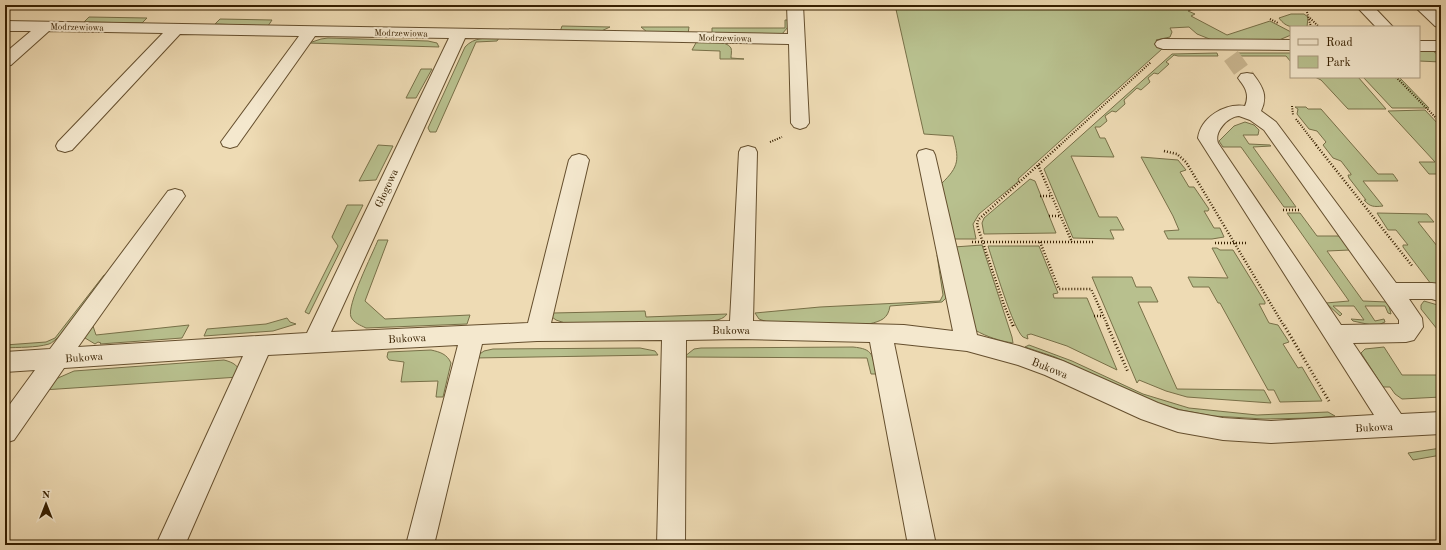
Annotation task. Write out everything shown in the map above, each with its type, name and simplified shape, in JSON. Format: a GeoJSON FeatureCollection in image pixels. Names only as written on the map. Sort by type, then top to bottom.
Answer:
{"type":"FeatureCollection","features":[{"type":"Feature","properties":{"kind":"street"},"geometry":{"type":"LineString","coordinates":[[795,5],[800,122]]}},
{"type":"Feature","properties":{"kind":"street"},"geometry":{"type":"LineString","coordinates":[[1363,5],[1384,26]]}},
{"type":"Feature","properties":{"kind":"street"},"geometry":{"type":"LineString","coordinates":[[1422,5],[1441,6]]}},
{"type":"Feature","properties":{"kind":"street"},"geometry":{"type":"LineString","coordinates":[[1422,5],[1441,22]]}},
{"type":"Feature","properties":{"kind":"street","name":"Modrzewiowa"},"geometry":{"type":"LineString","coordinates":[[5,26],[796,40]]}},
{"type":"Feature","properties":{"kind":"street"},"geometry":{"type":"LineString","coordinates":[[5,61],[45,26]]}},
{"type":"Feature","properties":{"kind":"street"},"geometry":{"type":"LineString","coordinates":[[66,146],[176,29]]}},
{"type":"Feature","properties":{"kind":"street"},"geometry":{"type":"LineString","coordinates":[[230,142],[310,31]]}},
{"type":"Feature","properties":{"kind":"street","name":"Głogowa"},"geometry":{"type":"LineString","coordinates":[[314,342],[459,34]]}},
{"type":"Feature","properties":{"kind":"street"},"geometry":{"type":"LineString","coordinates":[[1164,44],[1290,45]]}},
{"type":"Feature","properties":{"kind":"street"},"geometry":{"type":"LineString","coordinates":[[1420,46],[1441,46]]}},
{"type":"Feature","properties":{"kind":"street"},"geometry":{"type":"LineString","coordinates":[[1247,78],[1257,94],[1257,102],[1251,113]]}},
{"type":"Feature","properties":{"kind":"street"},"geometry":{"type":"LineString","coordinates":[[1334,334],[1406,333],[1412,327],[1410,318],[1391,291],[1270,126],[1258,115],[1251,113],[1227,113],[1208,130],[1207,138],[1253,210],[1394,426]]}},
{"type":"Feature","properties":{"kind":"street"},"geometry":{"type":"LineString","coordinates":[[741,330],[748,152]]}},
{"type":"Feature","properties":{"kind":"street"},"geometry":{"type":"LineString","coordinates":[[926,155],[967,342]]}},
{"type":"Feature","properties":{"kind":"street"},"geometry":{"type":"LineString","coordinates":[[537,332],[579,160]]}},
{"type":"Feature","properties":{"kind":"street"},"geometry":{"type":"LineString","coordinates":[[5,432],[123,266],[176,196]]}},
{"type":"Feature","properties":{"kind":"street"},"geometry":{"type":"LineString","coordinates":[[1391,291],[1436,292]]}},
{"type":"Feature","properties":{"kind":"street"},"geometry":{"type":"LineString","coordinates":[[671,545],[674,330]]}},
{"type":"Feature","properties":{"kind":"street","name":"Bukowa"},"geometry":{"type":"LineString","coordinates":[[5,362],[260,345],[472,334],[674,330],[880,333],[926,336],[967,342],[1019,356],[1054,368],[1150,411],[1178,420],[1223,429],[1271,432],[1394,426],[1441,422]]}},
{"type":"Feature","properties":{"kind":"street"},"geometry":{"type":"LineString","coordinates":[[880,333],[922,545]]}},
{"type":"Feature","properties":{"kind":"street"},"geometry":{"type":"LineString","coordinates":[[420,545],[472,334]]}},
{"type":"Feature","properties":{"kind":"street"},"geometry":{"type":"LineString","coordinates":[[170,545],[260,345]]}},
{"type":"Feature","properties":{"kind":"path"},"geometry":{"type":"LineString","coordinates":[[1307,12],[1310,18],[1318,26]]}},
{"type":"Feature","properties":{"kind":"path"},"geometry":{"type":"LineString","coordinates":[[1310,18],[1311,26]]}},
{"type":"Feature","properties":{"kind":"path"},"geometry":{"type":"LineString","coordinates":[[1019,356],[1018,339],[1004,305],[977,225],[978,220],[1152,61]]}},
{"type":"Feature","properties":{"kind":"path"},"geometry":{"type":"LineString","coordinates":[[1397,78],[1441,123]]}},
{"type":"Feature","properties":{"kind":"path"},"geometry":{"type":"LineString","coordinates":[[1292,106],[1292,114],[1436,292]]}},
{"type":"Feature","properties":{"kind":"path"},"geometry":{"type":"LineString","coordinates":[[748,152],[797,130],[800,122]]}},
{"type":"Feature","properties":{"kind":"path"},"geometry":{"type":"LineString","coordinates":[[1164,151],[1177,154],[1186,162],[1330,403]]}},
{"type":"Feature","properties":{"kind":"path"},"geometry":{"type":"LineString","coordinates":[[1038,165],[1072,242]]}},
{"type":"Feature","properties":{"kind":"path"},"geometry":{"type":"LineString","coordinates":[[1040,196],[1051,196]]}},
{"type":"Feature","properties":{"kind":"path"},"geometry":{"type":"LineString","coordinates":[[1253,210],[1305,210]]}},
{"type":"Feature","properties":{"kind":"path"},"geometry":{"type":"LineString","coordinates":[[1050,216],[1060,216]]}},
{"type":"Feature","properties":{"kind":"path"},"geometry":{"type":"LineString","coordinates":[[945,241],[1093,242]]}},
{"type":"Feature","properties":{"kind":"path"},"geometry":{"type":"LineString","coordinates":[[1040,242],[1059,289],[1092,289],[1131,379]]}},
{"type":"Feature","properties":{"kind":"path"},"geometry":{"type":"LineString","coordinates":[[1094,316],[1104,316]]}},
{"type":"Feature","properties":{"kind":"green space"},"geometry":{"type":"Polygon","coordinates":[[[895,5],[1204,5],[1188,11],[1195,14],[1191,16],[1227,35],[1270,21],[1290,31],[1290,35],[1272,43],[1212,40],[1197,34],[1189,27],[1170,28],[1172,32],[1170,37],[1156,40],[1162,49],[1018,179],[1019,181],[979,214],[973,224],[976,239],[953,239],[941,184],[955,167],[957,157],[953,136],[924,134],[895,5]]]}},
{"type":"Feature","properties":{"kind":"green space"},"geometry":{"type":"Polygon","coordinates":[[[1291,14],[1304,14],[1308,17],[1307,26],[1288,26],[1279,18],[1291,14]]]}},
{"type":"Feature","properties":{"kind":"green space"},"geometry":{"type":"Polygon","coordinates":[[[89,17],[147,18],[142,23],[84,22],[89,17]]]}},
{"type":"Feature","properties":{"kind":"green space"},"geometry":{"type":"Polygon","coordinates":[[[220,19],[272,20],[268,26],[215,24],[220,19]]]}},
{"type":"Feature","properties":{"kind":"green space"},"geometry":{"type":"Polygon","coordinates":[[[785,20],[788,20],[788,27],[782,34],[712,34],[712,28],[785,28],[785,20]]]}},
{"type":"Feature","properties":{"kind":"green space"},"geometry":{"type":"Polygon","coordinates":[[[562,26],[610,27],[597,33],[560,32],[562,26]]]}},
{"type":"Feature","properties":{"kind":"green space"},"geometry":{"type":"Polygon","coordinates":[[[641,27],[689,27],[688,34],[647,32],[641,27]]]}},
{"type":"Feature","properties":{"kind":"green space"},"geometry":{"type":"Polygon","coordinates":[[[328,38],[428,41],[437,43],[439,47],[309,43],[328,38]]]}},
{"type":"Feature","properties":{"kind":"green space"},"geometry":{"type":"Polygon","coordinates":[[[485,38],[499,38],[497,41],[476,42],[436,132],[430,132],[428,128],[465,47],[472,41],[485,38]]]}},
{"type":"Feature","properties":{"kind":"green space"},"geometry":{"type":"Polygon","coordinates":[[[697,41],[715,42],[729,45],[731,48],[731,58],[744,59],[720,59],[720,51],[692,50],[697,41]]]}},
{"type":"Feature","properties":{"kind":"green space"},"geometry":{"type":"Polygon","coordinates":[[[1420,50],[1433,51],[1441,57],[1441,62],[1420,61],[1420,50]]]}},
{"type":"Feature","properties":{"kind":"green space"},"geometry":{"type":"Polygon","coordinates":[[[1217,53],[1218,56],[1174,55],[1166,62],[1169,64],[1158,74],[1154,73],[1148,78],[1150,82],[1141,90],[1137,88],[1124,100],[1125,104],[1116,112],[1112,111],[1105,116],[1107,121],[1100,127],[1095,127],[1100,138],[1105,138],[1114,157],[1071,156],[1099,217],[1117,217],[1124,230],[1110,230],[1114,239],[1073,238],[1044,169],[1172,54],[1217,53]]]}},
{"type":"Feature","properties":{"kind":"green space"},"geometry":{"type":"Polygon","coordinates":[[[1238,53],[1290,53],[1290,61],[1286,56],[1239,56],[1238,53]]]}},
{"type":"Feature","properties":{"kind":"green space"},"geometry":{"type":"Polygon","coordinates":[[[421,69],[432,69],[416,98],[406,98],[421,69]]]}},
{"type":"Feature","properties":{"kind":"green space"},"geometry":{"type":"Polygon","coordinates":[[[1317,78],[1359,78],[1386,109],[1348,109],[1321,80],[1317,78]]]}},
{"type":"Feature","properties":{"kind":"green space"},"geometry":{"type":"Polygon","coordinates":[[[1364,78],[1400,78],[1429,108],[1392,108],[1364,78]]]}},
{"type":"Feature","properties":{"kind":"green space"},"geometry":{"type":"Polygon","coordinates":[[[1295,107],[1321,109],[1378,174],[1393,174],[1398,181],[1363,181],[1383,206],[1372,206],[1364,200],[1366,200],[1349,178],[1348,175],[1351,174],[1341,161],[1333,158],[1323,145],[1326,142],[1317,131],[1309,129],[1297,114],[1298,109],[1295,107]]]}},
{"type":"Feature","properties":{"kind":"green space"},"geometry":{"type":"Polygon","coordinates":[[[1425,110],[1441,127],[1441,174],[1429,174],[1419,162],[1435,162],[1388,111],[1425,110]]]}},
{"type":"Feature","properties":{"kind":"green space"},"geometry":{"type":"Polygon","coordinates":[[[1245,122],[1254,125],[1259,130],[1258,135],[1243,135],[1249,144],[1271,146],[1253,147],[1296,207],[1284,207],[1241,147],[1223,147],[1219,141],[1234,126],[1245,122]]]}},
{"type":"Feature","properties":{"kind":"green space"},"geometry":{"type":"Polygon","coordinates":[[[378,145],[393,146],[376,180],[359,181],[378,145]]]}},
{"type":"Feature","properties":{"kind":"green space"},"geometry":{"type":"Polygon","coordinates":[[[1141,157],[1178,160],[1186,170],[1180,172],[1189,187],[1194,187],[1209,209],[1208,211],[1204,211],[1214,228],[1220,228],[1224,237],[1212,239],[1168,239],[1164,231],[1179,230],[1141,157]]]}},
{"type":"Feature","properties":{"kind":"green space"},"geometry":{"type":"Polygon","coordinates":[[[1030,179],[1035,181],[1056,233],[984,234],[982,223],[984,218],[1030,179]]]}},
{"type":"Feature","properties":{"kind":"green space"},"geometry":{"type":"Polygon","coordinates":[[[347,205],[363,205],[309,314],[305,312],[338,246],[332,237],[347,205]]]}},
{"type":"Feature","properties":{"kind":"green space"},"geometry":{"type":"Polygon","coordinates":[[[1287,213],[1300,213],[1317,236],[1340,236],[1350,250],[1327,251],[1363,301],[1387,302],[1391,314],[1388,313],[1385,306],[1365,306],[1375,321],[1384,319],[1385,322],[1376,326],[1353,321],[1351,319],[1364,320],[1354,306],[1333,306],[1342,314],[1340,316],[1326,303],[1349,301],[1287,213]]]}},
{"type":"Feature","properties":{"kind":"green space"},"geometry":{"type":"Polygon","coordinates":[[[1377,213],[1427,214],[1434,222],[1418,222],[1441,251],[1441,285],[1431,284],[1403,247],[1403,245],[1408,245],[1396,230],[1388,230],[1377,213]]]}},
{"type":"Feature","properties":{"kind":"green space"},"geometry":{"type":"Polygon","coordinates":[[[378,240],[388,240],[365,301],[385,319],[470,315],[467,324],[366,328],[357,324],[351,317],[352,302],[378,240]]]}},
{"type":"Feature","properties":{"kind":"green space"},"geometry":{"type":"Polygon","coordinates":[[[982,245],[1013,343],[984,335],[975,330],[954,247],[982,245]]]}},
{"type":"Feature","properties":{"kind":"green space"},"geometry":{"type":"Polygon","coordinates":[[[988,246],[1039,246],[1058,293],[1053,294],[1054,298],[1087,298],[1117,370],[1067,346],[1031,334],[1027,335],[1028,339],[1023,337],[1014,322],[1009,309],[988,246]]]}},
{"type":"Feature","properties":{"kind":"green space"},"geometry":{"type":"Polygon","coordinates":[[[1212,248],[1217,248],[1220,250],[1233,250],[1265,302],[1265,304],[1259,304],[1269,323],[1278,325],[1289,342],[1283,344],[1298,368],[1302,367],[1322,401],[1280,402],[1274,390],[1268,390],[1220,303],[1218,303],[1209,287],[1193,287],[1188,277],[1228,278],[1212,248]]]}},
{"type":"Feature","properties":{"kind":"green space"},"geometry":{"type":"Polygon","coordinates":[[[937,255],[940,255],[946,298],[942,302],[890,306],[886,317],[869,324],[773,324],[759,319],[755,313],[820,307],[940,301],[943,295],[937,255]]]}},
{"type":"Feature","properties":{"kind":"green space"},"geometry":{"type":"Polygon","coordinates":[[[104,275],[106,275],[78,313],[54,341],[49,344],[38,346],[5,348],[5,345],[46,342],[55,338],[104,275]]]}},
{"type":"Feature","properties":{"kind":"green space"},"geometry":{"type":"Polygon","coordinates":[[[1092,277],[1132,277],[1136,287],[1151,287],[1158,302],[1138,302],[1177,389],[1264,390],[1271,403],[1187,397],[1166,391],[1139,380],[1137,383],[1092,277]]]}},
{"type":"Feature","properties":{"kind":"green space"},"geometry":{"type":"Polygon","coordinates":[[[1424,301],[1441,306],[1441,334],[1421,309],[1421,305],[1424,301]]]}},
{"type":"Feature","properties":{"kind":"green space"},"geometry":{"type":"Polygon","coordinates":[[[104,310],[93,326],[96,335],[189,325],[182,338],[100,344],[101,343],[98,342],[95,344],[85,338],[84,335],[104,310]]]}},
{"type":"Feature","properties":{"kind":"green space"},"geometry":{"type":"Polygon","coordinates":[[[645,311],[646,317],[727,314],[725,317],[718,320],[698,322],[565,323],[552,317],[553,313],[645,311]]]}},
{"type":"Feature","properties":{"kind":"green space"},"geometry":{"type":"Polygon","coordinates":[[[287,318],[290,322],[296,324],[273,331],[204,336],[207,329],[266,324],[287,318]]]}},
{"type":"Feature","properties":{"kind":"green space"},"geometry":{"type":"Polygon","coordinates":[[[1029,345],[1072,361],[1143,394],[1189,408],[1257,415],[1328,412],[1335,416],[1264,419],[1213,416],[1181,410],[1151,401],[1055,357],[1025,347],[1029,345]]]}},
{"type":"Feature","properties":{"kind":"green space"},"geometry":{"type":"Polygon","coordinates":[[[853,347],[865,349],[871,354],[876,374],[871,374],[867,358],[684,357],[694,349],[701,348],[853,347]]]}},
{"type":"Feature","properties":{"kind":"green space"},"geometry":{"type":"Polygon","coordinates":[[[1384,347],[1402,375],[1441,375],[1441,397],[1402,399],[1395,394],[1390,387],[1383,387],[1361,353],[1365,349],[1384,347]]]}},
{"type":"Feature","properties":{"kind":"green space"},"geometry":{"type":"Polygon","coordinates":[[[640,348],[655,351],[658,355],[474,358],[484,351],[493,349],[640,348]]]}},
{"type":"Feature","properties":{"kind":"green space"},"geometry":{"type":"Polygon","coordinates":[[[431,350],[443,354],[451,363],[443,397],[436,397],[438,381],[401,382],[404,362],[389,360],[387,357],[388,352],[431,350]]]}},
{"type":"Feature","properties":{"kind":"green space"},"geometry":{"type":"Polygon","coordinates":[[[224,360],[233,363],[238,367],[240,373],[239,377],[43,390],[58,378],[74,371],[224,360]]]}},
{"type":"Feature","properties":{"kind":"green space"},"geometry":{"type":"Polygon","coordinates":[[[1441,448],[1441,455],[1413,460],[1408,453],[1441,448]]]}},
{"type":"Feature","properties":{"kind":"tunnel"},"geometry":{"type":"LineString","coordinates":[[1231,56],[1247,78]]}}]}
